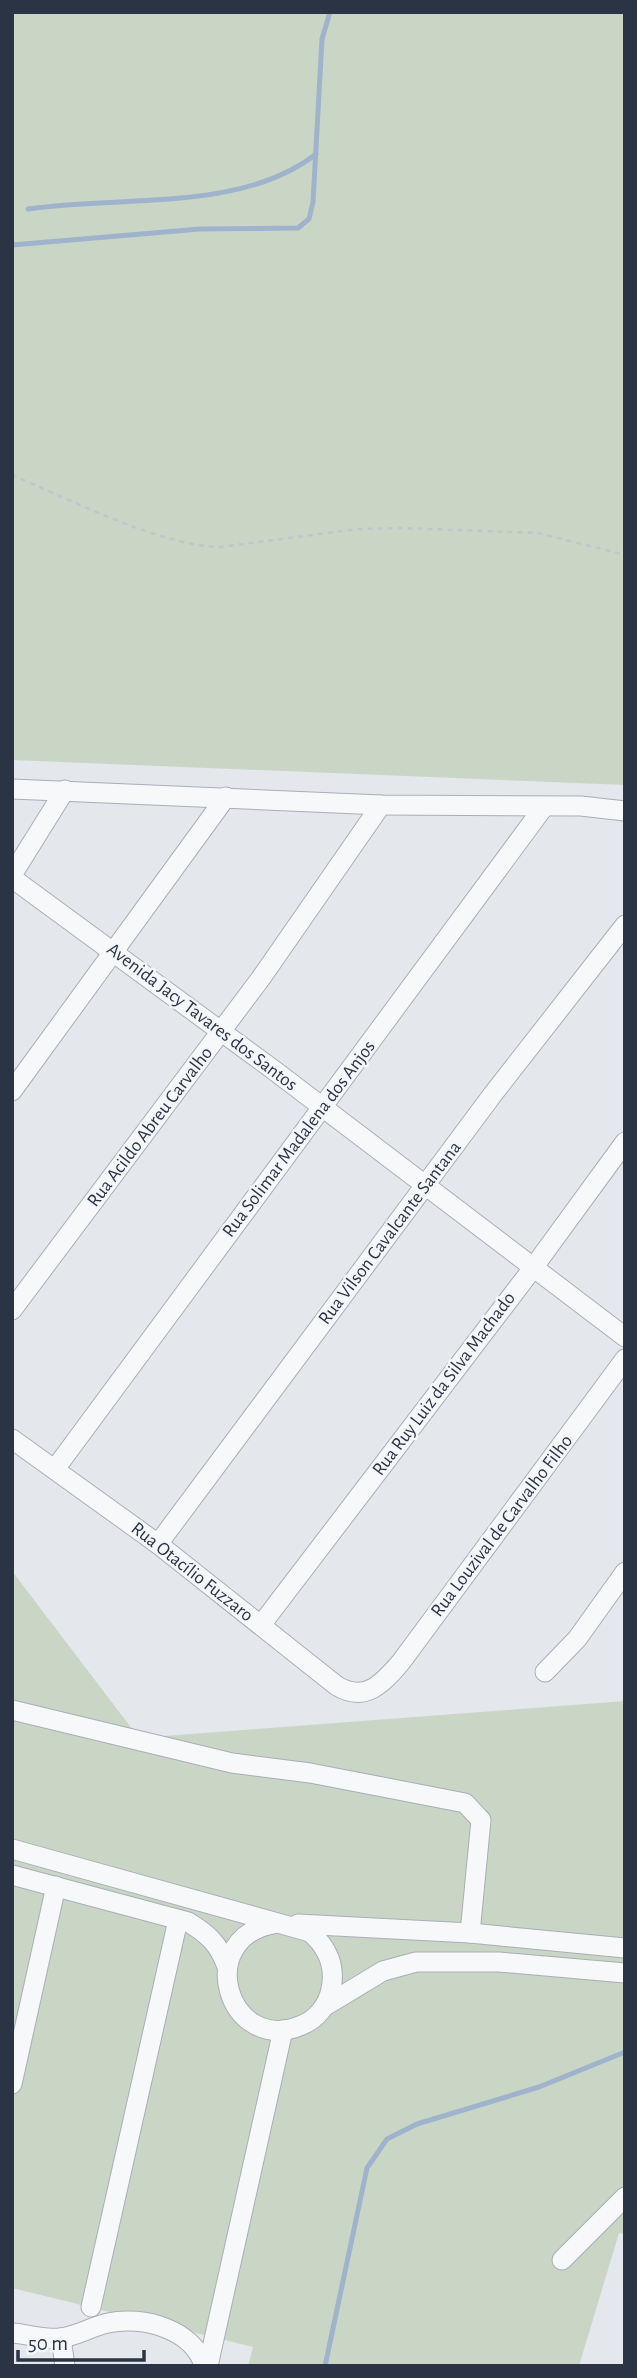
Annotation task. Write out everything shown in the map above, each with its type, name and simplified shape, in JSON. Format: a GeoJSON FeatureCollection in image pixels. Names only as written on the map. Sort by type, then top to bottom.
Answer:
{"type":"FeatureCollection","features":[{"type":"Feature","properties":{"kind":"street"},"geometry":{"type":"LineString","coordinates":[[12,789],[381,805],[542,808],[581,806],[625,811]]}},
{"type":"Feature","properties":{"kind":"street"},"geometry":{"type":"LineString","coordinates":[[12,876],[65,790]]}},
{"type":"Feature","properties":{"kind":"street"},"geometry":{"type":"LineString","coordinates":[[12,1091],[226,797]]}},
{"type":"Feature","properties":{"kind":"street","name":"Rua Acildo Abreu Carvalho"},"geometry":{"type":"LineString","coordinates":[[12,1310],[220,1034],[381,805]]}},
{"type":"Feature","properties":{"kind":"street","name":"Rua Solimar Madalena dos Anjos"},"geometry":{"type":"LineString","coordinates":[[55,1469],[542,808]]}},
{"type":"Feature","properties":{"kind":"street","name":"Avenida Jacy Tavares dos Santos"},"geometry":{"type":"LineString","coordinates":[[12,876],[625,1337]]}},
{"type":"Feature","properties":{"kind":"street","name":"Rua Vilson Cavalcante Santana"},"geometry":{"type":"LineString","coordinates":[[158,1544],[493,1094],[625,925]]}},
{"type":"Feature","properties":{"kind":"street","name":"Rua Ruy Luiz da Silva Machado"},"geometry":{"type":"LineString","coordinates":[[261,1625],[533,1268],[625,1142]]}},
{"type":"Feature","properties":{"kind":"street","name":"Rua Louzival de Carvalho Filho"},"geometry":{"type":"LineString","coordinates":[[375,1689],[401,1662],[625,1359]]}},
{"type":"Feature","properties":{"kind":"street","name":"Rua Otacílio Fuzzaro"},"geometry":{"type":"LineString","coordinates":[[12,1439],[158,1544],[343,1690],[360,1693],[375,1689]]}},
{"type":"Feature","properties":{"kind":"street"},"geometry":{"type":"LineString","coordinates":[[545,1672],[577,1639],[625,1572]]}},
{"type":"Feature","properties":{"kind":"street"},"geometry":{"type":"LineString","coordinates":[[12,1710],[232,1763],[310,1773],[465,1803],[481,1820],[470,1933]]}},
{"type":"Feature","properties":{"kind":"street"},"geometry":{"type":"LineString","coordinates":[[12,1849],[300,1927],[318,1940],[330,1960],[333,1982],[325,2006]]}},
{"type":"Feature","properties":{"kind":"street"},"geometry":{"type":"LineString","coordinates":[[12,1875],[178,1920],[208,1934],[221,1951],[227,1967],[228,1990],[239,2012],[259,2026],[283,2031],[307,2023],[325,2006],[383,1971],[416,1962],[499,1962],[625,1973]]}},
{"type":"Feature","properties":{"kind":"street"},"geometry":{"type":"LineString","coordinates":[[12,2084],[57,1886]]}},
{"type":"Feature","properties":{"kind":"street"},"geometry":{"type":"LineString","coordinates":[[91,2307],[178,1920]]}},
{"type":"Feature","properties":{"kind":"street"},"geometry":{"type":"LineString","coordinates":[[227,1967],[237,1945],[254,1929],[283,1924],[470,1933],[625,1948]]}},
{"type":"Feature","properties":{"kind":"street"},"geometry":{"type":"LineString","coordinates":[[206,2366],[283,2031]]}},
{"type":"Feature","properties":{"kind":"street"},"geometry":{"type":"LineString","coordinates":[[562,2260],[625,2197]]}},
{"type":"Feature","properties":{"kind":"street"},"geometry":{"type":"LineString","coordinates":[[12,2333],[61,2338],[124,2320],[157,2327],[190,2340],[200,2351],[206,2366]]}},
{"type":"Feature","properties":{"kind":"street"},"geometry":{"type":"LineString","coordinates":[[61,2338],[65,2366]]}},
{"type":"Feature","properties":{"kind":"path"},"geometry":{"type":"LineString","coordinates":[[12,475],[166,538],[197,545],[220,547],[358,529],[401,527],[538,533],[625,555]]}},
{"type":"Feature","properties":{"kind":"green space"},"geometry":{"type":"Polygon","coordinates":[[[12,12],[625,12],[625,785],[12,760],[12,12]]]}},
{"type":"Feature","properties":{"kind":"green space"},"geometry":{"type":"Polygon","coordinates":[[[12,1571],[139,1738],[625,1701],[625,2234],[619,2233],[579,2366],[248,2366],[253,2347],[12,2288],[12,1571]]]}},
{"type":"Feature","properties":{"kind":"waterway"},"geometry":{"type":"LineString","coordinates":[[12,245],[200,229],[298,228],[309,219],[313,202],[322,39],[330,12]]}},
{"type":"Feature","properties":{"kind":"waterway"},"geometry":{"type":"LineString","coordinates":[[28,209],[216,194],[252,186],[286,173],[316,154]]}},
{"type":"Feature","properties":{"kind":"waterway"},"geometry":{"type":"LineString","coordinates":[[325,2366],[367,2168],[387,2139],[417,2124],[539,2087],[625,2052]]}}]}
